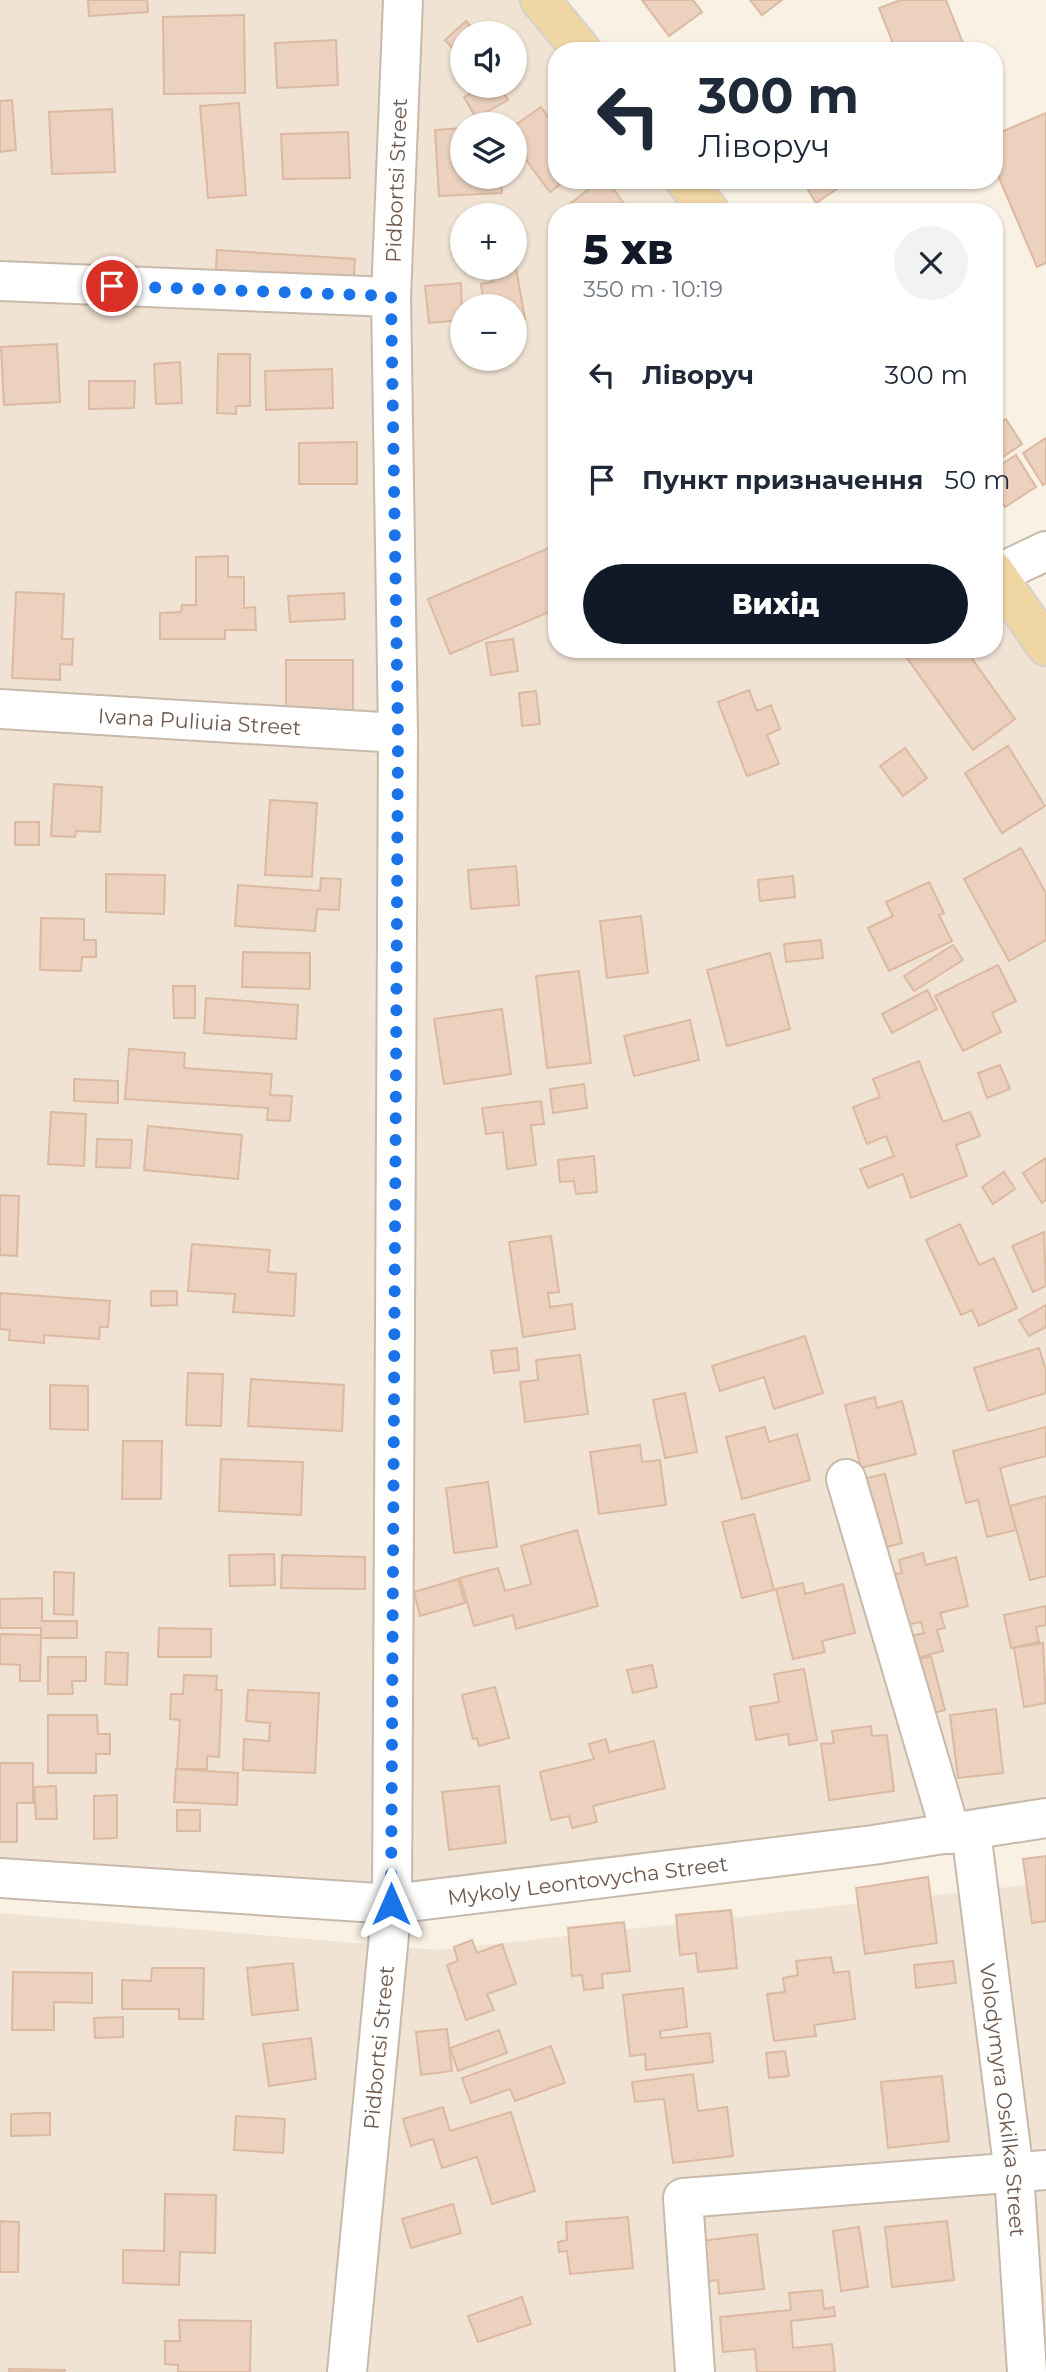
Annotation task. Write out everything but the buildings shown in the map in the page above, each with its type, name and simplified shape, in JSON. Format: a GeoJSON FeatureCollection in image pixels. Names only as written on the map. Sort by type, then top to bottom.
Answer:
{"type":"FeatureCollection","features":[{"type":"Feature","properties":{"kind":"main road"},"geometry":{"type":"LineString","coordinates":[[540,0],[575,42]]}},
{"type":"Feature","properties":{"kind":"main road"},"geometry":{"type":"LineString","coordinates":[[692,189],[703,203]]}},
{"type":"Feature","properties":{"kind":"main road"},"geometry":{"type":"LineString","coordinates":[[1003,584],[1046,646]]}},
{"type":"Feature","properties":{"kind":"street","name":"Pidbortsi Street"},"geometry":{"type":"LineString","coordinates":[[347,2372],[391,1904],[398,733],[391,296],[403,0]]}},
{"type":"Feature","properties":{"kind":"street"},"geometry":{"type":"LineString","coordinates":[[0,281],[391,296]]}},
{"type":"Feature","properties":{"kind":"street"},"geometry":{"type":"LineString","coordinates":[[1003,569],[1046,551]]}},
{"type":"Feature","properties":{"kind":"street","name":"Ivana Puliuia Street"},"geometry":{"type":"LineString","coordinates":[[0,709],[398,733]]}},
{"type":"Feature","properties":{"kind":"street","name":"Volodymyra Oskilka Street"},"geometry":{"type":"LineString","coordinates":[[846,1479],[961,1832],[1030,2171],[1027,2372]]}},
{"type":"Feature","properties":{"kind":"street","name":"Mykoly Leontovycha Street"},"geometry":{"type":"LineString","coordinates":[[0,1878],[391,1904],[961,1832],[1046,1818]]}},
{"type":"Feature","properties":{"kind":"street"},"geometry":{"type":"LineString","coordinates":[[695,2372],[683,2199],[1030,2171]]}},
{"type":"Feature","properties":{"kind":"shaded area"},"geometry":{"type":"Polygon","coordinates":[[[0,0],[540,0],[575,42],[548,42],[548,189],[692,189],[703,203],[548,203],[548,658],[1003,658],[1003,584],[1046,646],[1046,1818],[392,1904],[0,1878],[0,0]]]}},
{"type":"Feature","properties":{"kind":"shaded area"},"geometry":{"type":"Polygon","coordinates":[[[1046,1883],[1046,2372],[0,2372],[0,1913],[439,1950],[1046,1883]]]}},
{"type":"Feature","properties":{"kind":"route"},"geometry":{"type":"LineString","coordinates":[[112,286],[391,296],[398,733],[391,1904]]}}]}
